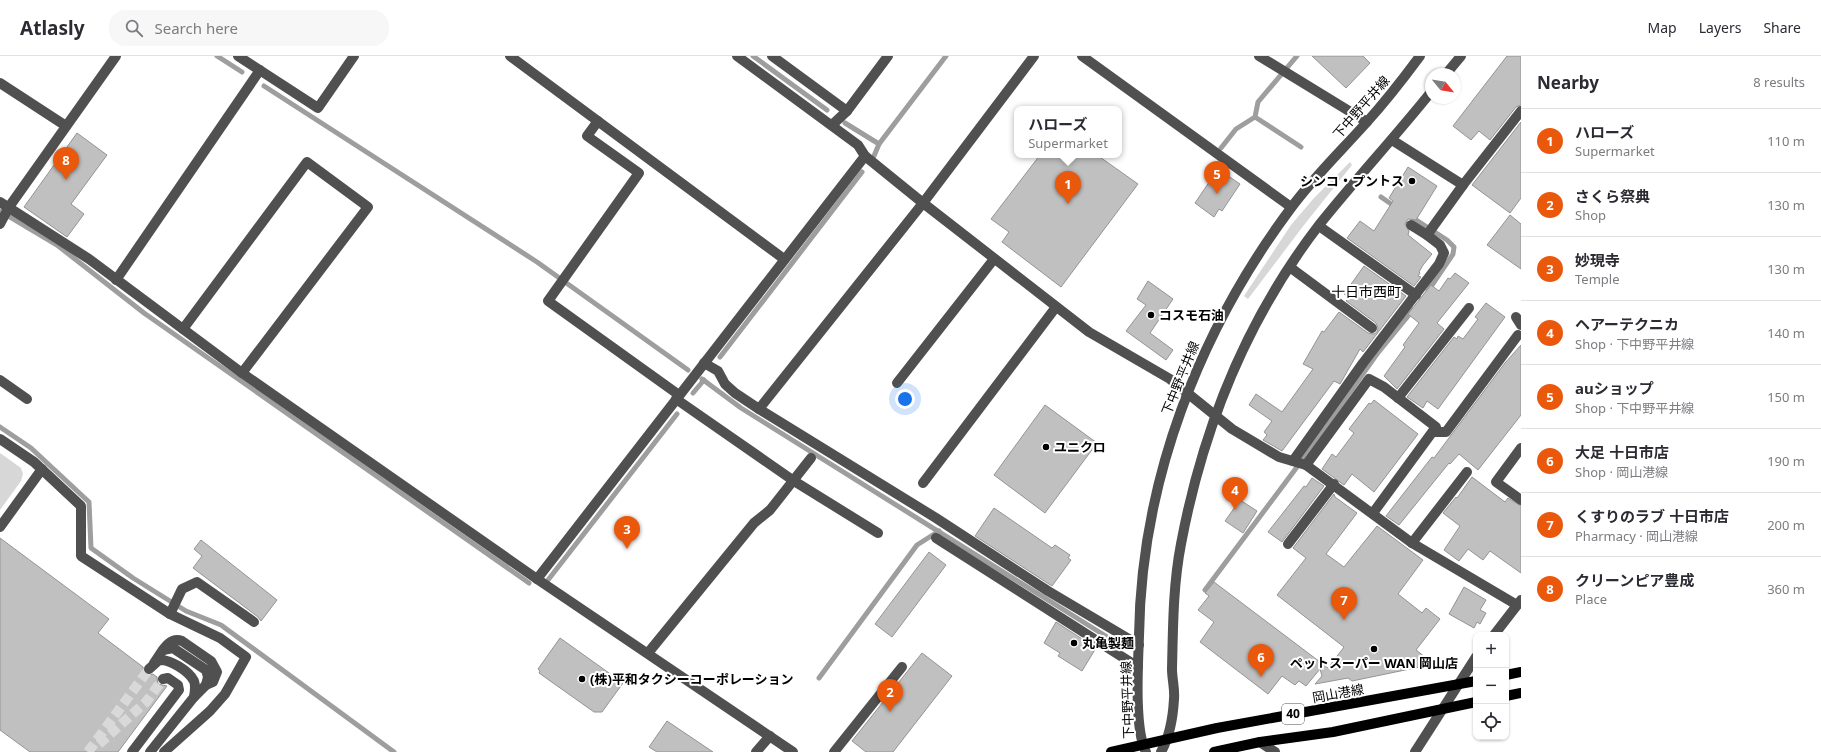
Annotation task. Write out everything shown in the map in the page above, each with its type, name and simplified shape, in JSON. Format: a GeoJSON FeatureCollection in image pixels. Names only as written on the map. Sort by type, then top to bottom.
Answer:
{"type":"FeatureCollection","features":[{"type":"Feature","properties":{"kind":"main road"},"geometry":{"type":"LineString","coordinates":[[1509,674],[1521,672]]}},
{"type":"Feature","properties":{"kind":"main road","name":"岡山港線"},"geometry":{"type":"LineString","coordinates":[[1111,752],[1144,748],[1168,739],[1217,728],[1473,681]]}},
{"type":"Feature","properties":{"kind":"main road"},"geometry":{"type":"LineString","coordinates":[[1509,695],[1521,693]]}},
{"type":"Feature","properties":{"kind":"main road","name":"40"},"geometry":{"type":"LineString","coordinates":[[1214,752],[1260,742],[1333,732],[1473,703]]}},
{"type":"Feature","properties":{"kind":"street"},"geometry":{"type":"LineString","coordinates":[[5,215],[116,56]]}},
{"type":"Feature","properties":{"kind":"street"},"geometry":{"type":"LineString","coordinates":[[238,56],[318,108],[354,56]]}},
{"type":"Feature","properties":{"kind":"street"},"geometry":{"type":"LineString","coordinates":[[510,56],[784,259]]}},
{"type":"Feature","properties":{"kind":"street"},"geometry":{"type":"LineString","coordinates":[[737,56],[858,145],[865,156],[1088,332],[1170,379],[1232,429],[1279,457],[1300,463],[1334,484],[1412,543],[1519,603],[1496,632]]}},
{"type":"Feature","properties":{"kind":"street"},"geometry":{"type":"LineString","coordinates":[[772,56],[847,111]]}},
{"type":"Feature","properties":{"kind":"street"},"geometry":{"type":"LineString","coordinates":[[832,126],[847,111],[888,56]]}},
{"type":"Feature","properties":{"kind":"street"},"geometry":{"type":"LineString","coordinates":[[759,409],[923,203],[1034,56]]}},
{"type":"Feature","properties":{"kind":"street"},"geometry":{"type":"LineString","coordinates":[[1082,56],[1292,207]]}},
{"type":"Feature","properties":{"kind":"street"},"geometry":{"type":"LineString","coordinates":[[1259,56],[1367,122]]}},
{"type":"Feature","properties":{"kind":"street","name":"下中野平井線"},"geometry":{"type":"LineString","coordinates":[[1144,748],[1138,706],[1138,667],[1139,610],[1145,553],[1168,450],[1186,392],[1229,305],[1254,260],[1292,207],[1367,122],[1420,56]]}},
{"type":"Feature","properties":{"kind":"street"},"geometry":{"type":"LineString","coordinates":[[1451,68],[1461,56]]}},
{"type":"Feature","properties":{"kind":"street"},"geometry":{"type":"LineString","coordinates":[[116,280],[260,70]]}},
{"type":"Feature","properties":{"kind":"street"},"geometry":{"type":"LineString","coordinates":[[0,83],[66,126]]}},
{"type":"Feature","properties":{"kind":"street"},"geometry":{"type":"LineString","coordinates":[[1161,752],[1168,739],[1174,698],[1172,675],[1174,610],[1180,551],[1188,504],[1200,458],[1226,385],[1246,341],[1319,226],[1425,99]]}},
{"type":"Feature","properties":{"kind":"street"},"geometry":{"type":"LineString","coordinates":[[1430,231],[1463,185],[1521,111]]}},
{"type":"Feature","properties":{"kind":"street"},"geometry":{"type":"LineString","coordinates":[[598,121],[587,136],[639,173],[548,301],[677,397],[794,481],[878,533]]}},
{"type":"Feature","properties":{"kind":"street"},"geometry":{"type":"LineString","coordinates":[[1392,140],[1463,185]]}},
{"type":"Feature","properties":{"kind":"street"},"geometry":{"type":"LineString","coordinates":[[537,579],[865,156]]}},
{"type":"Feature","properties":{"kind":"street"},"geometry":{"type":"LineString","coordinates":[[183,329],[307,162],[356,198],[368,207],[242,373]]}},
{"type":"Feature","properties":{"kind":"street"},"geometry":{"type":"LineString","coordinates":[[0,202],[5,215],[89,259],[242,373],[537,579],[793,752]]}},
{"type":"Feature","properties":{"kind":"street"},"geometry":{"type":"LineString","coordinates":[[1300,463],[1363,363],[1416,295],[1444,253],[1430,231],[1412,225]]}},
{"type":"Feature","properties":{"kind":"street"},"geometry":{"type":"LineString","coordinates":[[1319,226],[1416,295]]}},
{"type":"Feature","properties":{"kind":"street"},"geometry":{"type":"LineString","coordinates":[[897,383],[994,259]]}},
{"type":"Feature","properties":{"kind":"street"},"geometry":{"type":"LineString","coordinates":[[1291,268],[1372,328]]}},
{"type":"Feature","properties":{"kind":"street"},"geometry":{"type":"LineString","coordinates":[[923,483],[1056,307]]}},
{"type":"Feature","properties":{"kind":"street"},"geometry":{"type":"LineString","coordinates":[[1398,398],[1469,308]]}},
{"type":"Feature","properties":{"kind":"street"},"geometry":{"type":"LineString","coordinates":[[1433,432],[1446,432],[1518,335]]}},
{"type":"Feature","properties":{"kind":"street"},"geometry":{"type":"LineString","coordinates":[[704,363],[718,372],[725,384],[735,393],[759,409],[936,518],[1048,591],[1139,645]]}},
{"type":"Feature","properties":{"kind":"street"},"geometry":{"type":"LineString","coordinates":[[1300,463],[1369,378],[1436,427],[1373,513]]}},
{"type":"Feature","properties":{"kind":"street"},"geometry":{"type":"LineString","coordinates":[[0,380],[27,399]]}},
{"type":"Feature","properties":{"kind":"street"},"geometry":{"type":"LineString","coordinates":[[0,439],[34,462],[81,506],[81,556],[171,612],[220,638],[246,657],[225,694],[210,711],[164,752]]}},
{"type":"Feature","properties":{"kind":"street"},"geometry":{"type":"LineString","coordinates":[[1521,448],[1496,482],[1521,500]]}},
{"type":"Feature","properties":{"kind":"street"},"geometry":{"type":"LineString","coordinates":[[648,653],[754,523],[770,510],[811,458]]}},
{"type":"Feature","properties":{"kind":"street"},"geometry":{"type":"LineString","coordinates":[[0,527],[42,469]]}},
{"type":"Feature","properties":{"kind":"street"},"geometry":{"type":"LineString","coordinates":[[1412,543],[1467,472]]}},
{"type":"Feature","properties":{"kind":"street"},"geometry":{"type":"LineString","coordinates":[[1288,544],[1334,484]]}},
{"type":"Feature","properties":{"kind":"street"},"geometry":{"type":"LineString","coordinates":[[936,538],[1138,667]]}},
{"type":"Feature","properties":{"kind":"street"},"geometry":{"type":"LineString","coordinates":[[171,612],[182,589],[197,582],[254,622]]}},
{"type":"Feature","properties":{"kind":"street"},"geometry":{"type":"LineString","coordinates":[[150,752],[194,697],[206,685],[213,682],[217,676],[217,668],[211,661],[179,640],[170,641],[152,666],[159,660],[169,661],[189,675],[195,686],[194,697]]}},
{"type":"Feature","properties":{"kind":"street"},"geometry":{"type":"LineString","coordinates":[[1415,752],[1473,662]]}},
{"type":"Feature","properties":{"kind":"street"},"geometry":{"type":"LineString","coordinates":[[834,752],[902,667]]}},
{"type":"Feature","properties":{"kind":"street"},"geometry":{"type":"LineString","coordinates":[[132,752],[179,690],[178,685],[168,678],[163,679]]}},
{"type":"Feature","properties":{"kind":"street"},"geometry":{"type":"LineString","coordinates":[[756,752],[770,736]]}},
{"type":"Feature","properties":{"kind":"street"},"geometry":{"type":"LineString","coordinates":[[1260,742],[1275,752]]}},
{"type":"Feature","properties":{"kind":"shaded area"},"geometry":{"type":"Polygon","coordinates":[[[1350,162],[1352,165],[1248,299],[1244,296],[1291,225],[1314,198],[1350,162]]]}},
{"type":"Feature","properties":{"kind":"shaded area"},"geometry":{"type":"Polygon","coordinates":[[[0,453],[21,468],[23,474],[21,481],[0,510],[0,453]]]}},
{"type":"Feature","properties":{"kind":"building"},"geometry":{"type":"Polygon","coordinates":[[[1312,56],[1363,56],[1370,63],[1346,88],[1312,56]]]}},
{"type":"Feature","properties":{"kind":"building"},"geometry":{"type":"Polygon","coordinates":[[[1507,56],[1521,56],[1521,105],[1516,107],[1490,140],[1479,131],[1471,140],[1453,126],[1507,56]]]}},
{"type":"Feature","properties":{"kind":"building"},"geometry":{"type":"Polygon","coordinates":[[[1521,122],[1521,198],[1510,213],[1472,185],[1521,122]]]}},
{"type":"Feature","properties":{"kind":"building"},"geometry":{"type":"Polygon","coordinates":[[[77,133],[107,155],[71,204],[84,214],[67,237],[24,207],[77,133]]]}},
{"type":"Feature","properties":{"kind":"building"},"geometry":{"type":"Polygon","coordinates":[[[1038,158],[1101,158],[1138,184],[1061,287],[1002,242],[1009,232],[991,219],[1038,158]]]}},
{"type":"Feature","properties":{"kind":"building"},"geometry":{"type":"Polygon","coordinates":[[[1408,167],[1437,186],[1416,220],[1408,219],[1405,224],[1409,231],[1408,235],[1432,254],[1419,272],[1420,273],[1418,276],[1421,277],[1414,286],[1347,238],[1360,221],[1374,231],[1393,201],[1389,198],[1408,167]]]}},
{"type":"Feature","properties":{"kind":"building"},"geometry":{"type":"Polygon","coordinates":[[[1218,169],[1240,184],[1222,211],[1219,209],[1214,217],[1195,203],[1218,169]]]}},
{"type":"Feature","properties":{"kind":"building"},"geometry":{"type":"Polygon","coordinates":[[[1510,215],[1521,224],[1521,269],[1487,245],[1510,215]]]}},
{"type":"Feature","properties":{"kind":"building"},"geometry":{"type":"Polygon","coordinates":[[[1364,266],[1406,296],[1363,352],[1360,349],[1340,384],[1334,381],[1282,451],[1263,440],[1267,435],[1264,432],[1272,421],[1249,405],[1256,394],[1282,412],[1313,369],[1303,364],[1322,331],[1324,332],[1339,312],[1368,333],[1374,334],[1377,332],[1378,328],[1376,323],[1346,301],[1349,297],[1344,294],[1364,266]]]}},
{"type":"Feature","properties":{"kind":"building"},"geometry":{"type":"Polygon","coordinates":[[[1455,273],[1469,283],[1437,323],[1444,329],[1397,389],[1384,376],[1405,347],[1403,345],[1419,323],[1408,314],[1431,285],[1439,291],[1448,278],[1450,279],[1455,273]]]}},
{"type":"Feature","properties":{"kind":"building"},"geometry":{"type":"Polygon","coordinates":[[[1148,281],[1173,299],[1150,333],[1173,350],[1166,360],[1126,331],[1146,305],[1137,299],[1148,281]]]}},
{"type":"Feature","properties":{"kind":"building"},"geometry":{"type":"Polygon","coordinates":[[[1486,303],[1505,317],[1438,409],[1427,401],[1423,408],[1407,397],[1454,337],[1457,339],[1458,336],[1463,339],[1478,319],[1475,317],[1486,303]]]}},
{"type":"Feature","properties":{"kind":"building"},"geometry":{"type":"Polygon","coordinates":[[[1521,345],[1521,415],[1478,470],[1459,454],[1450,464],[1449,463],[1399,525],[1386,516],[1432,457],[1434,458],[1505,363],[1521,345]]]}},
{"type":"Feature","properties":{"kind":"building"},"geometry":{"type":"Polygon","coordinates":[[[1374,400],[1418,434],[1374,492],[1352,474],[1344,485],[1322,469],[1332,454],[1336,457],[1354,433],[1349,429],[1369,403],[1371,404],[1374,400]]]}},
{"type":"Feature","properties":{"kind":"building"},"geometry":{"type":"Polygon","coordinates":[[[1045,405],[1097,443],[1045,513],[994,475],[1045,405]]]}},
{"type":"Feature","properties":{"kind":"building"},"geometry":{"type":"Polygon","coordinates":[[[1472,477],[1505,502],[1508,498],[1521,506],[1521,573],[1490,551],[1483,560],[1468,549],[1459,561],[1444,550],[1460,526],[1443,513],[1456,497],[1457,498],[1472,477]]]}},
{"type":"Feature","properties":{"kind":"building"},"geometry":{"type":"Polygon","coordinates":[[[1312,478],[1324,486],[1282,542],[1268,532],[1312,478]]]}},
{"type":"Feature","properties":{"kind":"building"},"geometry":{"type":"Polygon","coordinates":[[[1334,494],[1335,497],[1357,513],[1326,554],[1344,567],[1377,526],[1423,560],[1398,594],[1422,613],[1426,608],[1440,619],[1416,650],[1434,664],[1352,681],[1348,678],[1315,684],[1322,676],[1320,669],[1306,686],[1299,681],[1295,685],[1282,676],[1268,694],[1200,642],[1214,622],[1198,610],[1209,596],[1205,593],[1214,582],[1328,668],[1344,647],[1277,595],[1306,558],[1293,548],[1334,494]]]}},
{"type":"Feature","properties":{"kind":"building"},"geometry":{"type":"Polygon","coordinates":[[[1240,500],[1257,511],[1243,533],[1225,521],[1240,500]]]}},
{"type":"Feature","properties":{"kind":"building"},"geometry":{"type":"Polygon","coordinates":[[[994,508],[1052,548],[1055,545],[1070,555],[1068,558],[1071,560],[1052,586],[975,536],[994,508]]]}},
{"type":"Feature","properties":{"kind":"building"},"geometry":{"type":"Polygon","coordinates":[[[0,538],[109,619],[98,633],[143,667],[144,674],[153,674],[157,677],[158,684],[167,686],[118,752],[30,752],[0,730],[0,538]]]}},
{"type":"Feature","properties":{"kind":"building"},"geometry":{"type":"Polygon","coordinates":[[[201,540],[277,600],[261,621],[258,617],[193,568],[202,556],[194,549],[201,540]]]}},
{"type":"Feature","properties":{"kind":"building"},"geometry":{"type":"Polygon","coordinates":[[[929,552],[946,565],[892,637],[875,624],[929,552]]]}},
{"type":"Feature","properties":{"kind":"building"},"geometry":{"type":"Polygon","coordinates":[[[1464,587],[1486,600],[1480,610],[1486,613],[1480,624],[1477,622],[1474,628],[1449,614],[1464,587]]]}},
{"type":"Feature","properties":{"kind":"building"},"geometry":{"type":"Polygon","coordinates":[[[1056,622],[1096,648],[1082,671],[1058,656],[1060,653],[1044,643],[1056,622]]]}},
{"type":"Feature","properties":{"kind":"building"},"geometry":{"type":"Polygon","coordinates":[[[560,638],[623,683],[602,712],[594,712],[539,673],[540,671],[538,669],[560,638]]]}},
{"type":"Feature","properties":{"kind":"building"},"geometry":{"type":"Polygon","coordinates":[[[922,653],[952,676],[893,752],[866,752],[852,741],[922,653]]]}},
{"type":"Feature","properties":{"kind":"building"},"geometry":{"type":"Polygon","coordinates":[[[667,721],[713,752],[657,752],[649,747],[667,721]]]}},
{"type":"Feature","properties":{"kind":"waterway"},"geometry":{"type":"LineString","coordinates":[[217,56],[242,72]]}},
{"type":"Feature","properties":{"kind":"waterway"},"geometry":{"type":"LineString","coordinates":[[753,56],[827,110]]}},
{"type":"Feature","properties":{"kind":"waterway"},"geometry":{"type":"LineString","coordinates":[[879,144],[946,56]]}},
{"type":"Feature","properties":{"kind":"waterway"},"geometry":{"type":"LineString","coordinates":[[1221,148],[1236,129],[1255,117],[1258,102],[1297,56]]}},
{"type":"Feature","properties":{"kind":"waterway"},"geometry":{"type":"LineString","coordinates":[[264,86],[537,262],[688,370]]}},
{"type":"Feature","properties":{"kind":"waterway"},"geometry":{"type":"LineString","coordinates":[[1255,117],[1301,147]]}},
{"type":"Feature","properties":{"kind":"waterway"},"geometry":{"type":"LineString","coordinates":[[845,123],[879,144],[874,156]]}},
{"type":"Feature","properties":{"kind":"waterway"},"geometry":{"type":"LineString","coordinates":[[720,357],[862,172]]}},
{"type":"Feature","properties":{"kind":"waterway"},"geometry":{"type":"LineString","coordinates":[[1381,197],[1397,208]]}},
{"type":"Feature","properties":{"kind":"waterway"},"geometry":{"type":"LineString","coordinates":[[0,211],[57,245],[144,313],[529,583]]}},
{"type":"Feature","properties":{"kind":"waterway"},"geometry":{"type":"LineString","coordinates":[[1410,216],[1447,240],[1454,247],[1453,254],[1428,291]]}},
{"type":"Feature","properties":{"kind":"waterway"},"geometry":{"type":"LineString","coordinates":[[1205,590],[1294,471],[1377,354],[1413,310]]}},
{"type":"Feature","properties":{"kind":"waterway"},"geometry":{"type":"LineString","coordinates":[[702,379],[741,408],[1112,640]]}},
{"type":"Feature","properties":{"kind":"waterway"},"geometry":{"type":"LineString","coordinates":[[693,393],[704,380]]}},
{"type":"Feature","properties":{"kind":"waterway"},"geometry":{"type":"LineString","coordinates":[[548,580],[677,414]]}},
{"type":"Feature","properties":{"kind":"waterway"},"geometry":{"type":"LineString","coordinates":[[0,427],[31,448],[89,502],[91,548],[133,578],[186,611],[221,625],[394,752]]}},
{"type":"Feature","properties":{"kind":"waterway"},"geometry":{"type":"LineString","coordinates":[[819,678],[917,545],[939,531]]}},
{"type":"Feature","properties":{"kind":"tunnel"},"geometry":{"type":"LineString","coordinates":[[88,752],[149,669]]}},
{"type":"Feature","properties":{"kind":"tunnel"},"geometry":{"type":"LineString","coordinates":[[99,744],[146,702],[163,679]]}},
{"type":"Feature","properties":{"kind":"place","name":"クリーンピア豊成"},"geometry":{"type":"Point","coordinates":[66,180]}},
{"type":"Feature","properties":{"kind":"place","name":"シンコ・プントス"},"geometry":{"type":"Point","coordinates":[1412,181]}},
{"type":"Feature","properties":{"kind":"place","name":"auショップ"},"geometry":{"type":"Point","coordinates":[1217,194]}},
{"type":"Feature","properties":{"kind":"place","name":"ハローズ"},"geometry":{"type":"Point","coordinates":[1068,204]}},
{"type":"Feature","properties":{"kind":"place","name":"コスモ石油"},"geometry":{"type":"Point","coordinates":[1151,315]}},
{"type":"Feature","properties":{"kind":"place","name":"ユニクロ"},"geometry":{"type":"Point","coordinates":[1046,447]}},
{"type":"Feature","properties":{"kind":"place","name":"ヘアーテクニカ"},"geometry":{"type":"Point","coordinates":[1235,510]}},
{"type":"Feature","properties":{"kind":"place","name":"妙現寺"},"geometry":{"type":"Point","coordinates":[627,549]}},
{"type":"Feature","properties":{"kind":"place","name":"くすりのラブ 十日市店"},"geometry":{"type":"Point","coordinates":[1344,620]}},
{"type":"Feature","properties":{"kind":"place","name":"丸亀製麺"},"geometry":{"type":"Point","coordinates":[1074,643]}},
{"type":"Feature","properties":{"kind":"place","name":"ペットスーパー WAN 岡山店"},"geometry":{"type":"Point","coordinates":[1374,649]}},
{"type":"Feature","properties":{"kind":"place","name":"大足 十日市店"},"geometry":{"type":"Point","coordinates":[1261,677]}},
{"type":"Feature","properties":{"kind":"place","name":"(株)平和タクシーコーポレーション"},"geometry":{"type":"Point","coordinates":[582,679]}},
{"type":"Feature","properties":{"kind":"place","name":"さくら祭典"},"geometry":{"type":"Point","coordinates":[890,712]}},
{"type":"Feature","properties":{"kind":"district","name":"十日市西町"},"geometry":{"type":"Point","coordinates":[1366,292]}}]}
